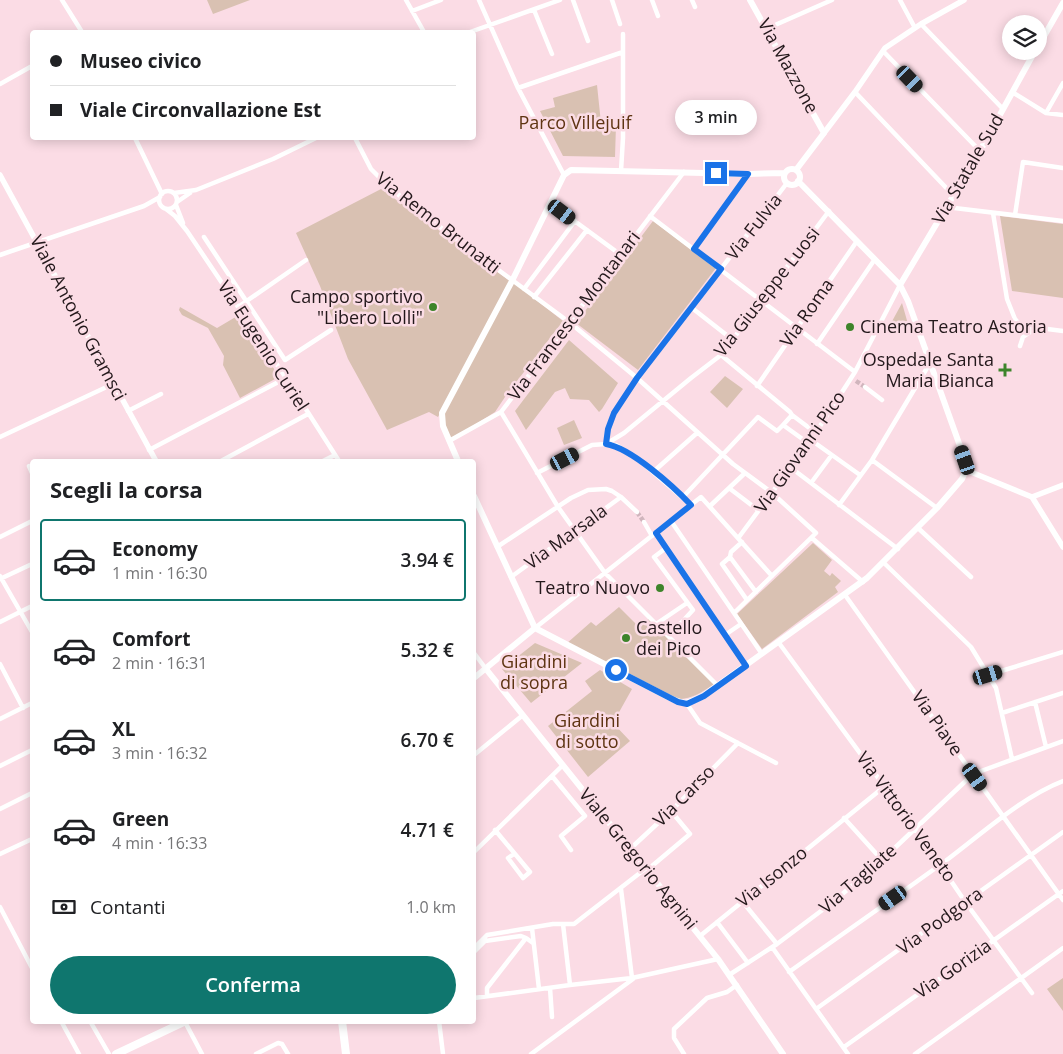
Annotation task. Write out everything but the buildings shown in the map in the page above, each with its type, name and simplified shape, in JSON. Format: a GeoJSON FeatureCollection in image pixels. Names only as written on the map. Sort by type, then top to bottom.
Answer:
{"type":"FeatureCollection","features":[{"type":"Feature","properties":{"kind":"main road","name":"Via Mazzone"},"geometry":{"type":"LineString","coordinates":[[750,0],[824,133]]}},
{"type":"Feature","properties":{"kind":"main road"},"geometry":{"type":"LineString","coordinates":[[1047,32],[1060,11],[1063,2]]}},
{"type":"Feature","properties":{"kind":"main road","name":"Via Statale Sud"},"geometry":{"type":"LineString","coordinates":[[900,285],[980,151],[1030,60]]}},
{"type":"Feature","properties":{"kind":"main road"},"geometry":{"type":"LineString","coordinates":[[796,170],[824,133]]}},
{"type":"Feature","properties":{"kind":"main road"},"geometry":{"type":"LineString","coordinates":[[457,459],[442,426],[442,413],[512,281],[564,174],[571,170],[748,174],[785,173],[789,170],[796,170]]}},
{"type":"Feature","properties":{"kind":"main road"},"geometry":{"type":"LineString","coordinates":[[796,170],[799,174],[798,181]]}},
{"type":"Feature","properties":{"kind":"main road"},"geometry":{"type":"LineString","coordinates":[[785,173],[784,179],[788,183],[792,184],[798,181]]}},
{"type":"Feature","properties":{"kind":"main road"},"geometry":{"type":"LineString","coordinates":[[476,500],[535,628],[678,702],[687,704],[704,696],[846,595],[884,563],[962,479],[966,470],[965,460],[908,301],[900,285],[798,181]]}},
{"type":"Feature","properties":{"kind":"main road"},"geometry":{"type":"LineString","coordinates":[[476,676],[535,628]]}},
{"type":"Feature","properties":{"kind":"main road","name":"Viale Gregorio Agnini"},"geometry":{"type":"LineString","coordinates":[[486,669],[718,959],[783,1054]]}},
{"type":"Feature","properties":{"kind":"main road"},"geometry":{"type":"LineString","coordinates":[[116,1054],[182,1024]]}},
{"type":"Feature","properties":{"kind":"main road"},"geometry":{"type":"LineString","coordinates":[[342,1024],[346,1054]]}},
{"type":"Feature","properties":{"kind":"street"},"geometry":{"type":"LineString","coordinates":[[62,0],[81,30]]}},
{"type":"Feature","properties":{"kind":"street"},"geometry":{"type":"LineString","coordinates":[[406,0],[423,30]]}},
{"type":"Feature","properties":{"kind":"street"},"geometry":{"type":"LineString","coordinates":[[412,11],[441,0]]}},
{"type":"Feature","properties":{"kind":"street"},"geometry":{"type":"LineString","coordinates":[[479,0],[518,88],[564,174]]}},
{"type":"Feature","properties":{"kind":"street"},"geometry":{"type":"LineString","coordinates":[[475,30],[560,0]]}},
{"type":"Feature","properties":{"kind":"street"},"geometry":{"type":"LineString","coordinates":[[573,0],[588,41]]}},
{"type":"Feature","properties":{"kind":"street"},"geometry":{"type":"LineString","coordinates":[[612,0],[620,24]]}},
{"type":"Feature","properties":{"kind":"street"},"geometry":{"type":"LineString","coordinates":[[652,0],[658,16]]}},
{"type":"Feature","properties":{"kind":"street"},"geometry":{"type":"LineString","coordinates":[[692,0],[694,7]]}},
{"type":"Feature","properties":{"kind":"street"},"geometry":{"type":"LineString","coordinates":[[766,28],[832,0]]}},
{"type":"Feature","properties":{"kind":"street"},"geometry":{"type":"LineString","coordinates":[[900,0],[918,26],[1003,109]]}},
{"type":"Feature","properties":{"kind":"street"},"geometry":{"type":"LineString","coordinates":[[824,133],[890,44],[964,0]]}},
{"type":"Feature","properties":{"kind":"street"},"geometry":{"type":"LineString","coordinates":[[534,10],[552,54]]}},
{"type":"Feature","properties":{"kind":"street"},"geometry":{"type":"LineString","coordinates":[[621,171],[623,138],[623,34]]}},
{"type":"Feature","properties":{"kind":"street"},"geometry":{"type":"LineString","coordinates":[[883,51],[980,151]]}},
{"type":"Feature","properties":{"kind":"street"},"geometry":{"type":"LineString","coordinates":[[518,88],[623,52]]}},
{"type":"Feature","properties":{"kind":"street"},"geometry":{"type":"LineString","coordinates":[[0,84],[30,67]]}},
{"type":"Feature","properties":{"kind":"street"},"geometry":{"type":"LineString","coordinates":[[1046,113],[1063,82]]}},
{"type":"Feature","properties":{"kind":"street"},"geometry":{"type":"LineString","coordinates":[[855,92],[953,195]]}},
{"type":"Feature","properties":{"kind":"street"},"geometry":{"type":"LineString","coordinates":[[1012,92],[1046,113],[1063,115]]}},
{"type":"Feature","properties":{"kind":"street"},"geometry":{"type":"LineString","coordinates":[[136,140],[153,173],[161,195],[160,202],[164,208]]}},
{"type":"Feature","properties":{"kind":"street"},"geometry":{"type":"LineString","coordinates":[[153,173],[168,191],[174,193],[196,190],[273,159],[312,140]]}},
{"type":"Feature","properties":{"kind":"street","name":"Via Remo Brunatti"},"geometry":{"type":"LineString","coordinates":[[356,140],[371,169],[409,204],[569,322],[637,378],[697,433],[771,492],[816,533],[812,538]]}},
{"type":"Feature","properties":{"kind":"street"},"geometry":{"type":"LineString","coordinates":[[1015,215],[1023,162],[1063,168]]}},
{"type":"Feature","properties":{"kind":"street","name":"Via Francesco Montanari"},"geometry":{"type":"LineString","coordinates":[[449,441],[501,412],[684,172]]}},
{"type":"Feature","properties":{"kind":"street"},"geometry":{"type":"LineString","coordinates":[[694,249],[748,174]]}},
{"type":"Feature","properties":{"kind":"street","name":"Viale Antonio Gramsci"},"geometry":{"type":"LineString","coordinates":[[0,175],[155,459]]}},
{"type":"Feature","properties":{"kind":"street","name":"Via Fulvia"},"geometry":{"type":"LineString","coordinates":[[606,444],[608,429],[614,413],[637,378],[788,183]]}},
{"type":"Feature","properties":{"kind":"street"},"geometry":{"type":"LineString","coordinates":[[0,256],[144,206],[153,205],[172,208],[196,190]]}},
{"type":"Feature","properties":{"kind":"street"},"geometry":{"type":"LineString","coordinates":[[144,206],[168,191]]}},
{"type":"Feature","properties":{"kind":"street"},"geometry":{"type":"LineString","coordinates":[[174,193],[177,197],[177,204]]}},
{"type":"Feature","properties":{"kind":"street"},"geometry":{"type":"LineString","coordinates":[[550,203],[621,255]]}},
{"type":"Feature","properties":{"kind":"street","name":"Via Eugenio Curiel"},"geometry":{"type":"LineString","coordinates":[[177,204],[187,231]]}},
{"type":"Feature","properties":{"kind":"street"},"geometry":{"type":"LineString","coordinates":[[946,207],[1063,221]]}},
{"type":"Feature","properties":{"kind":"street","name":"Via Eugenio Curiel"},"geometry":{"type":"LineString","coordinates":[[164,208],[175,216],[187,231],[286,378],[338,459]]}},
{"type":"Feature","properties":{"kind":"street","name":"Via Giuseppe Luosi"},"geometry":{"type":"LineString","coordinates":[[606,444],[624,433],[721,355],[829,211]]}},
{"type":"Feature","properties":{"kind":"street"},"geometry":{"type":"LineString","coordinates":[[993,212],[1010,307],[1016,321],[1020,325],[1029,327],[1063,331]]}},
{"type":"Feature","properties":{"kind":"street"},"geometry":{"type":"LineString","coordinates":[[650,216],[763,301],[817,344],[854,377]]}},
{"type":"Feature","properties":{"kind":"street"},"geometry":{"type":"LineString","coordinates":[[524,289],[575,222]]}},
{"type":"Feature","properties":{"kind":"street"},"geometry":{"type":"LineString","coordinates":[[534,297],[587,230]]}},
{"type":"Feature","properties":{"kind":"street"},"geometry":{"type":"LineString","coordinates":[[204,237],[285,360]]}},
{"type":"Feature","properties":{"kind":"street","name":"Via Roma"},"geometry":{"type":"LineString","coordinates":[[757,386],[857,241]]}},
{"type":"Feature","properties":{"kind":"street"},"geometry":{"type":"LineString","coordinates":[[817,344],[875,259]]}},
{"type":"Feature","properties":{"kind":"street"},"geometry":{"type":"LineString","coordinates":[[238,307],[306,260]]}},
{"type":"Feature","properties":{"kind":"street","name":"Via Giovanni Pico"},"geometry":{"type":"LineString","coordinates":[[730,558],[731,552],[758,510],[809,442],[854,377],[900,285]]}},
{"type":"Feature","properties":{"kind":"street"},"geometry":{"type":"LineString","coordinates":[[692,308],[733,340]]}},
{"type":"Feature","properties":{"kind":"street"},"geometry":{"type":"LineString","coordinates":[[1020,346],[1023,337],[1036,328]]}},
{"type":"Feature","properties":{"kind":"street"},"geometry":{"type":"LineString","coordinates":[[278,366],[331,330]]}},
{"type":"Feature","properties":{"kind":"street"},"geometry":{"type":"LineString","coordinates":[[721,355],[790,412],[792,416],[816,432]]}},
{"type":"Feature","properties":{"kind":"street"},"geometry":{"type":"LineString","coordinates":[[839,505],[872,460],[930,363]]}},
{"type":"Feature","properties":{"kind":"street"},"geometry":{"type":"LineString","coordinates":[[149,450],[286,378]]}},
{"type":"Feature","properties":{"kind":"street"},"geometry":{"type":"LineString","coordinates":[[0,437],[113,384]]}},
{"type":"Feature","properties":{"kind":"street"},"geometry":{"type":"LineString","coordinates":[[865,387],[882,400]]}},
{"type":"Feature","properties":{"kind":"street"},"geometry":{"type":"LineString","coordinates":[[128,411],[162,394]]}},
{"type":"Feature","properties":{"kind":"street"},"geometry":{"type":"LineString","coordinates":[[501,412],[558,507],[605,573],[718,686]]}},
{"type":"Feature","properties":{"kind":"street"},"geometry":{"type":"LineString","coordinates":[[225,459],[308,414]]}},
{"type":"Feature","properties":{"kind":"street"},"geometry":{"type":"LineString","coordinates":[[683,497],[758,417],[777,430],[784,426],[792,416]]}},
{"type":"Feature","properties":{"kind":"street"},"geometry":{"type":"LineString","coordinates":[[784,426],[860,475]]}},
{"type":"Feature","properties":{"kind":"street"},"geometry":{"type":"LineString","coordinates":[[654,472],[697,433]]}},
{"type":"Feature","properties":{"kind":"street"},"geometry":{"type":"LineString","coordinates":[[537,473],[592,444],[616,446],[654,472],[691,505]]}},
{"type":"Feature","properties":{"kind":"street"},"geometry":{"type":"LineString","coordinates":[[327,459],[335,455]]}},
{"type":"Feature","properties":{"kind":"street"},"geometry":{"type":"LineString","coordinates":[[811,483],[831,456]]}},
{"type":"Feature","properties":{"kind":"street"},"geometry":{"type":"LineString","coordinates":[[872,460],[937,508]]}},
{"type":"Feature","properties":{"kind":"street"},"geometry":{"type":"LineString","coordinates":[[790,468],[898,549]]}},
{"type":"Feature","properties":{"kind":"street"},"geometry":{"type":"LineString","coordinates":[[966,470],[1032,497],[1062,544]]}},
{"type":"Feature","properties":{"kind":"street"},"geometry":{"type":"LineString","coordinates":[[710,506],[745,473]]}},
{"type":"Feature","properties":{"kind":"street"},"geometry":{"type":"LineString","coordinates":[[1032,497],[1063,484]]}},
{"type":"Feature","properties":{"kind":"street"},"geometry":{"type":"LineString","coordinates":[[729,488],[758,510]]}},
{"type":"Feature","properties":{"kind":"street"},"geometry":{"type":"LineString","coordinates":[[497,546],[578,494],[588,490],[612,490],[637,512]]}},
{"type":"Feature","properties":{"kind":"street","name":"Via Marsala"},"geometry":{"type":"LineString","coordinates":[[511,577],[621,497]]}},
{"type":"Feature","properties":{"kind":"street"},"geometry":{"type":"LineString","coordinates":[[535,628],[701,497],[772,576]]}},
{"type":"Feature","properties":{"kind":"street"},"geometry":{"type":"LineString","coordinates":[[671,521],[762,655]]}},
{"type":"Feature","properties":{"kind":"street"},"geometry":{"type":"LineString","coordinates":[[0,537],[30,522]]}},
{"type":"Feature","properties":{"kind":"street"},"geometry":{"type":"LineString","coordinates":[[644,522],[666,548],[746,666]]}},
{"type":"Feature","properties":{"kind":"street"},"geometry":{"type":"LineString","coordinates":[[918,528],[971,577]]}},
{"type":"Feature","properties":{"kind":"street"},"geometry":{"type":"LineString","coordinates":[[734,613],[812,538],[863,582]]}},
{"type":"Feature","properties":{"kind":"street"},"geometry":{"type":"LineString","coordinates":[[666,548],[654,557],[693,610],[682,622],[666,634]]}},
{"type":"Feature","properties":{"kind":"street"},"geometry":{"type":"LineString","coordinates":[[747,600],[722,564],[730,558],[756,592]]}},
{"type":"Feature","properties":{"kind":"street"},"geometry":{"type":"LineString","coordinates":[[884,563],[971,647],[996,688],[1012,759]]}},
{"type":"Feature","properties":{"kind":"street"},"geometry":{"type":"LineString","coordinates":[[30,565],[1,578],[30,628]]}},
{"type":"Feature","properties":{"kind":"street","name":"Via Piave"},"geometry":{"type":"LineString","coordinates":[[846,595],[1031,855],[1061,893],[1063,900]]}},
{"type":"Feature","properties":{"kind":"street"},"geometry":{"type":"LineString","coordinates":[[656,624],[687,603]]}},
{"type":"Feature","properties":{"kind":"street"},"geometry":{"type":"LineString","coordinates":[[0,622],[30,607]]}},
{"type":"Feature","properties":{"kind":"street"},"geometry":{"type":"LineString","coordinates":[[725,635],[741,624]]}},
{"type":"Feature","properties":{"kind":"street","name":"Via Vittorio Veneto"},"geometry":{"type":"LineString","coordinates":[[779,642],[915,828],[966,903],[1032,993]]}},
{"type":"Feature","properties":{"kind":"street"},"geometry":{"type":"LineString","coordinates":[[988,675],[1063,652]]}},
{"type":"Feature","properties":{"kind":"street"},"geometry":{"type":"LineString","coordinates":[[476,656],[486,669]]}},
{"type":"Feature","properties":{"kind":"street"},"geometry":{"type":"LineString","coordinates":[[0,664],[23,708]]}},
{"type":"Feature","properties":{"kind":"street"},"geometry":{"type":"LineString","coordinates":[[1002,713],[1063,693]]}},
{"type":"Feature","properties":{"kind":"street"},"geometry":{"type":"LineString","coordinates":[[1035,702],[1046,747]]}},
{"type":"Feature","properties":{"kind":"street"},"geometry":{"type":"LineString","coordinates":[[0,719],[30,704]]}},
{"type":"Feature","properties":{"kind":"street"},"geometry":{"type":"LineString","coordinates":[[687,704],[700,723],[776,763]]}},
{"type":"Feature","properties":{"kind":"street"},"geometry":{"type":"LineString","coordinates":[[476,753],[523,715]]}},
{"type":"Feature","properties":{"kind":"street","name":"Via Tagliate"},"geometry":{"type":"LineString","coordinates":[[729,975],[774,946],[833,902],[882,860],[973,774],[1063,741]]}},
{"type":"Feature","properties":{"kind":"street","name":"Via Carso"},"geometry":{"type":"LineString","coordinates":[[630,849],[671,811],[738,743]]}},
{"type":"Feature","properties":{"kind":"street"},"geometry":{"type":"LineString","coordinates":[[0,766],[30,751]]}},
{"type":"Feature","properties":{"kind":"street"},"geometry":{"type":"LineString","coordinates":[[476,850],[563,766]]}},
{"type":"Feature","properties":{"kind":"street"},"geometry":{"type":"LineString","coordinates":[[552,776],[585,816],[560,836],[571,850]]}},
{"type":"Feature","properties":{"kind":"street"},"geometry":{"type":"LineString","coordinates":[[789,972],[1048,786],[1063,781]]}},
{"type":"Feature","properties":{"kind":"street","name":"Via Isonzo"},"geometry":{"type":"LineString","coordinates":[[700,936],[884,786]]}},
{"type":"Feature","properties":{"kind":"street"},"geometry":{"type":"LineString","coordinates":[[0,809],[30,794]]}},
{"type":"Feature","properties":{"kind":"street"},"geometry":{"type":"LineString","coordinates":[[476,946],[487,935],[574,924],[690,834],[671,811]]}},
{"type":"Feature","properties":{"kind":"street"},"geometry":{"type":"LineString","coordinates":[[844,818],[882,860]]}},
{"type":"Feature","properties":{"kind":"street"},"geometry":{"type":"LineString","coordinates":[[495,830],[530,872],[523,878],[508,858],[514,854]]}},
{"type":"Feature","properties":{"kind":"street","name":"Via Podgora"},"geometry":{"type":"LineString","coordinates":[[816,1009],[1063,832]]}},
{"type":"Feature","properties":{"kind":"street"},"geometry":{"type":"LineString","coordinates":[[0,854],[30,840]]}},
{"type":"Feature","properties":{"kind":"street"},"geometry":{"type":"LineString","coordinates":[[620,889],[632,978]]}},
{"type":"Feature","properties":{"kind":"street","name":"Via Gorizia"},"geometry":{"type":"LineString","coordinates":[[844,1047],[1061,893]]}},
{"type":"Feature","properties":{"kind":"street"},"geometry":{"type":"LineString","coordinates":[[742,901],[774,946],[789,972],[848,1054]]}},
{"type":"Feature","properties":{"kind":"street"},"geometry":{"type":"LineString","coordinates":[[0,907],[30,964]]}},
{"type":"Feature","properties":{"kind":"street"},"geometry":{"type":"LineString","coordinates":[[717,922],[748,963]]}},
{"type":"Feature","properties":{"kind":"street"},"geometry":{"type":"LineString","coordinates":[[563,924],[570,985]]}},
{"type":"Feature","properties":{"kind":"street"},"geometry":{"type":"LineString","coordinates":[[532,928],[539,989]]}},
{"type":"Feature","properties":{"kind":"street"},"geometry":{"type":"LineString","coordinates":[[476,950],[485,941],[521,936],[533,943]]}},
{"type":"Feature","properties":{"kind":"street"},"geometry":{"type":"LineString","coordinates":[[487,996],[486,988],[526,938]]}},
{"type":"Feature","properties":{"kind":"street"},"geometry":{"type":"LineString","coordinates":[[915,1054],[1063,948]]}},
{"type":"Feature","properties":{"kind":"street"},"geometry":{"type":"LineString","coordinates":[[476,998],[632,978],[718,959]]}},
{"type":"Feature","properties":{"kind":"street"},"geometry":{"type":"LineString","coordinates":[[531,1054],[610,995],[639,976]]}},
{"type":"Feature","properties":{"kind":"street"},"geometry":{"type":"LineString","coordinates":[[684,1054],[674,1038],[674,1029],[707,998],[727,992],[737,985]]}},
{"type":"Feature","properties":{"kind":"street"},"geometry":{"type":"LineString","coordinates":[[550,988],[552,1016]]}},
{"type":"Feature","properties":{"kind":"street"},"geometry":{"type":"LineString","coordinates":[[63,1024],[79,1054]]}},
{"type":"Feature","properties":{"kind":"street"},"geometry":{"type":"LineString","coordinates":[[92,1024],[109,1054]]}},
{"type":"Feature","properties":{"kind":"street"},"geometry":{"type":"LineString","coordinates":[[187,1024],[202,1054]]}},
{"type":"Feature","properties":{"kind":"street"},"geometry":{"type":"LineString","coordinates":[[439,1024],[443,1054]]}},
{"type":"Feature","properties":{"kind":"street"},"geometry":{"type":"LineString","coordinates":[[256,1054],[278,1043],[282,1044],[288,1054]]}},
{"type":"Feature","properties":{"kind":"green space"},"geometry":{"type":"Polygon","coordinates":[[[207,0],[250,0],[213,14],[207,0]]]}},
{"type":"Feature","properties":{"kind":"green space","name":"Parco Villejuif"},"geometry":{"type":"Polygon","coordinates":[[[597,85],[601,123],[616,125],[615,157],[563,156],[540,111],[555,107],[553,98],[597,85]]]}},
{"type":"Feature","properties":{"kind":"green space"},"geometry":{"type":"Polygon","coordinates":[[[381,189],[510,281],[438,417],[429,412],[387,430],[348,359],[320,286],[296,233],[381,189]]]}},
{"type":"Feature","properties":{"kind":"green space"},"geometry":{"type":"Polygon","coordinates":[[[1000,216],[1063,224],[1063,298],[1012,291],[1000,216]]]}},
{"type":"Feature","properties":{"kind":"green space"},"geometry":{"type":"Polygon","coordinates":[[[653,221],[716,268],[638,370],[576,323],[653,221]]]}},
{"type":"Feature","properties":{"kind":"green space"},"geometry":{"type":"Polygon","coordinates":[[[512,281],[563,321],[495,412],[449,441],[442,413],[512,281]]]}},
{"type":"Feature","properties":{"kind":"green space"},"geometry":{"type":"Polygon","coordinates":[[[902,303],[910,331],[906,328],[903,333],[890,325],[902,303]]]}},
{"type":"Feature","properties":{"kind":"green space"},"geometry":{"type":"Polygon","coordinates":[[[180,307],[217,328],[239,315],[276,372],[277,376],[275,379],[240,398],[223,365],[224,356],[208,328],[182,315],[179,310],[180,307]]]}},
{"type":"Feature","properties":{"kind":"green space"},"geometry":{"type":"Polygon","coordinates":[[[569,340],[618,383],[599,412],[589,400],[570,399],[565,388],[555,392],[526,430],[515,411],[569,340]]]}},
{"type":"Feature","properties":{"kind":"green space"},"geometry":{"type":"Polygon","coordinates":[[[725,376],[743,389],[727,408],[710,392],[725,376]]]}},
{"type":"Feature","properties":{"kind":"green space"},"geometry":{"type":"Polygon","coordinates":[[[574,420],[582,438],[564,445],[557,428],[574,420]]]}},
{"type":"Feature","properties":{"kind":"green space"},"geometry":{"type":"Polygon","coordinates":[[[813,543],[832,560],[824,571],[830,576],[832,573],[841,581],[835,587],[838,592],[762,649],[737,614],[813,543]]]}},
{"type":"Feature","properties":{"kind":"green space"},"geometry":{"type":"Polygon","coordinates":[[[619,607],[640,628],[649,618],[714,684],[693,696],[678,699],[566,644],[591,622],[596,626],[619,607]]]}},
{"type":"Feature","properties":{"kind":"green space","name":"Giardini di sopra"},"geometry":{"type":"Polygon","coordinates":[[[535,643],[582,663],[531,703],[502,669],[535,643]]]}},
{"type":"Feature","properties":{"kind":"green space","name":"Giardini di sotto"},"geometry":{"type":"Polygon","coordinates":[[[600,670],[632,689],[613,723],[630,741],[588,777],[548,726],[592,691],[585,681],[600,670]]]}},
{"type":"Feature","properties":{"kind":"green space"},"geometry":{"type":"Polygon","coordinates":[[[1063,978],[1063,1011],[1047,989],[1063,978]]]}},
{"type":"Feature","properties":{"kind":"tunnel"},"geometry":{"type":"LineString","coordinates":[[856,381],[865,387]]}},
{"type":"Feature","properties":{"kind":"tunnel"},"geometry":{"type":"LineString","coordinates":[[637,512],[644,522]]}},
{"type":"Feature","properties":{"kind":"place","name":"Campo sportivo \"Libero Lolli\""},"geometry":{"type":"Point","coordinates":[433,307]}},
{"type":"Feature","properties":{"kind":"place","name":"Cinema Teatro Astoria"},"geometry":{"type":"Point","coordinates":[850,327]}},
{"type":"Feature","properties":{"kind":"place","name":"Ospedale Santa Maria Bianca"},"geometry":{"type":"Point","coordinates":[1005,370]}},
{"type":"Feature","properties":{"kind":"place","name":"Teatro Nuovo"},"geometry":{"type":"Point","coordinates":[660,588]}},
{"type":"Feature","properties":{"kind":"place","name":"Castello dei Pico"},"geometry":{"type":"Point","coordinates":[626,638]}},
{"type":"Feature","properties":{"kind":"route"},"geometry":{"type":"LineString","coordinates":[[616,670],[678,702],[687,704],[704,696],[746,666],[656,533],[691,505],[639,460],[616,446],[606,444],[608,429],[614,413],[637,378],[721,269],[694,249],[748,174],[716,173]]}}]}
